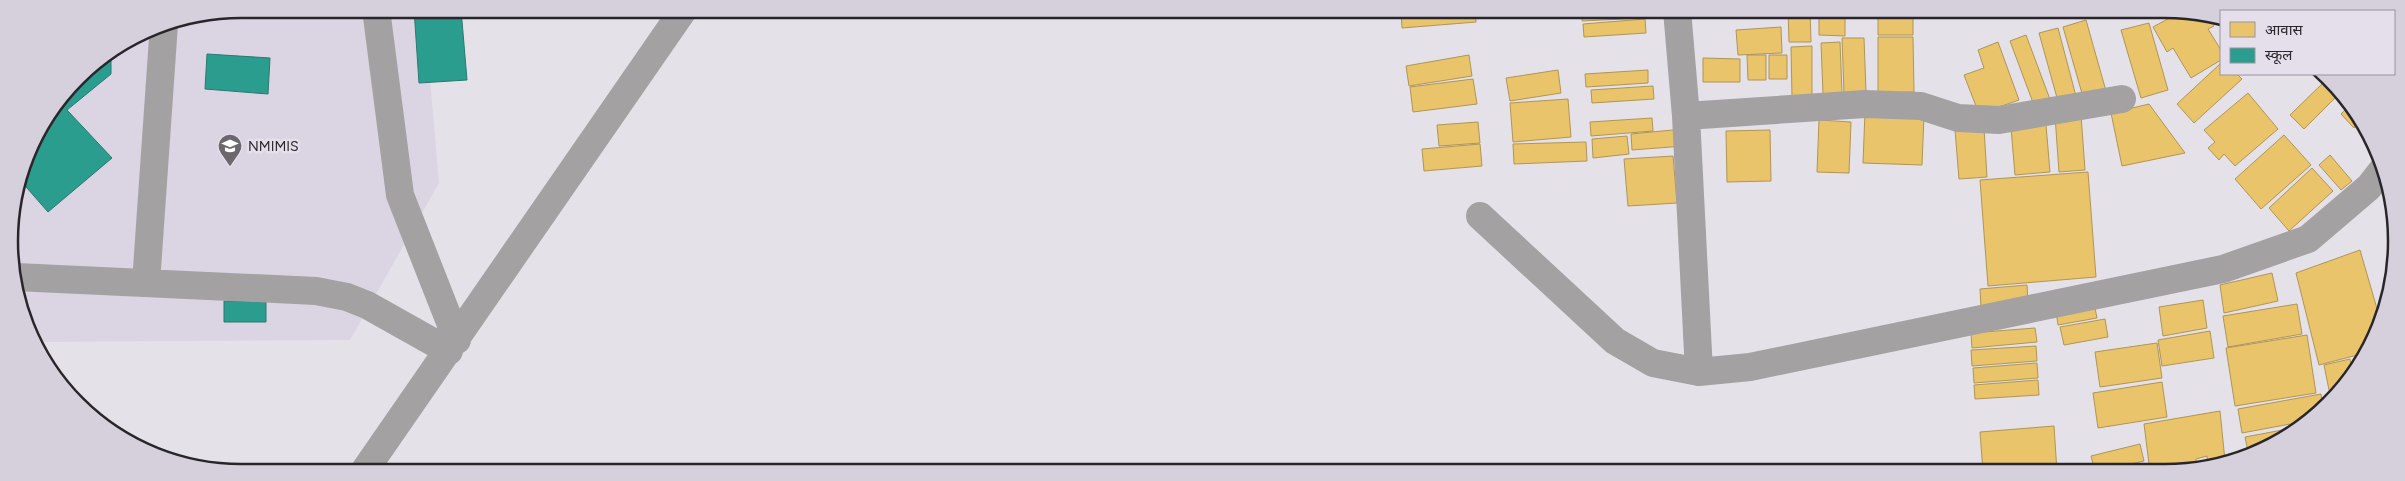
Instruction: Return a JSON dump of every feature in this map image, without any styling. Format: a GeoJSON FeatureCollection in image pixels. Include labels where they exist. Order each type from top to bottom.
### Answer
{"type":"FeatureCollection","features":[{"type":"Feature","properties":{"kind":"street"},"geometry":{"type":"LineString","coordinates":[[377,18],[400,195],[453,346]]}},
{"type":"Feature","properties":{"kind":"street"},"geometry":{"type":"LineString","coordinates":[[369,464],[453,346],[678,18]]}},
{"type":"Feature","properties":{"kind":"street"},"geometry":{"type":"LineString","coordinates":[[1678,18],[1686,116],[1699,372]]}},
{"type":"Feature","properties":{"kind":"street"},"geometry":{"type":"LineString","coordinates":[[146,283],[164,31]]}},
{"type":"Feature","properties":{"kind":"street"},"geometry":{"type":"LineString","coordinates":[[1686,116],[1865,104],[1921,106],[1958,118],[1999,120],[2122,99]]}},
{"type":"Feature","properties":{"kind":"street"},"geometry":{"type":"LineString","coordinates":[[1480,216],[1615,341],[1653,364],[1699,372],[1750,368],[2222,269],[2308,239],[2369,187],[2378,176]]}},
{"type":"Feature","properties":{"kind":"street"},"geometry":{"type":"LineString","coordinates":[[21,277],[316,291],[347,297],[367,305],[453,346]]}},
{"type":"Feature","properties":{"kind":"shaded area","name":"NMIMIS"},"geometry":{"type":"Polygon","coordinates":[[[425,18],[439,183],[350,340],[42,342],[29,312],[19,270],[19,211],[34,155],[47,129],[73,93],[93,73],[117,55],[142,40],[169,29],[211,19],[425,18]]]}},
{"type":"Feature","properties":{"kind":"building: आवास"},"geometry":{"type":"Polygon","coordinates":[[[1401,18],[1476,18],[1476,22],[1402,28],[1401,18]]]}},
{"type":"Feature","properties":{"kind":"building: आवास"},"geometry":{"type":"Polygon","coordinates":[[[1582,18],[1644,18],[1582,21],[1582,18]]]}},
{"type":"Feature","properties":{"kind":"building: आवास"},"geometry":{"type":"Polygon","coordinates":[[[1788,18],[1810,18],[1811,42],[1789,42],[1788,18]]]}},
{"type":"Feature","properties":{"kind":"building: आवास"},"geometry":{"type":"Polygon","coordinates":[[[1819,18],[1845,18],[1845,36],[1819,35],[1819,18]]]}},
{"type":"Feature","properties":{"kind":"building: आवास"},"geometry":{"type":"Polygon","coordinates":[[[1878,18],[1913,18],[1913,35],[1878,35],[1878,18]]]}},
{"type":"Feature","properties":{"kind":"building: आवास"},"geometry":{"type":"Polygon","coordinates":[[[2169,18],[2194,19],[2212,23],[2214,26],[2208,29],[2220,48],[2220,61],[2191,78],[2173,48],[2167,52],[2153,27],[2169,18]]]}},
{"type":"Feature","properties":{"kind":"building: आवास"},"geometry":{"type":"Polygon","coordinates":[[[1645,19],[1646,33],[1584,37],[1583,24],[1645,19]]]}},
{"type":"Feature","properties":{"kind":"building: आवास"},"geometry":{"type":"Polygon","coordinates":[[[2086,20],[2106,91],[2083,97],[2063,27],[2086,20]]]}},
{"type":"Feature","properties":{"kind":"building: आवास"},"geometry":{"type":"Polygon","coordinates":[[[2149,23],[2168,90],[2141,98],[2121,30],[2149,23]]]}},
{"type":"Feature","properties":{"kind":"building: आवास"},"geometry":{"type":"Polygon","coordinates":[[[1781,27],[1782,53],[1738,55],[1736,30],[1781,27]]]}},
{"type":"Feature","properties":{"kind":"building: आवास"},"geometry":{"type":"Polygon","coordinates":[[[2058,28],[2077,100],[2059,105],[2039,33],[2058,28]]]}},
{"type":"Feature","properties":{"kind":"building: आवास"},"geometry":{"type":"Polygon","coordinates":[[[2026,35],[2051,102],[2035,108],[2010,41],[2026,35]]]}},
{"type":"Feature","properties":{"kind":"building: आवास"},"geometry":{"type":"Polygon","coordinates":[[[1878,37],[1913,37],[1914,92],[1878,93],[1878,37]]]}},
{"type":"Feature","properties":{"kind":"building: आवास"},"geometry":{"type":"Polygon","coordinates":[[[1842,38],[1864,38],[1866,92],[1844,93],[1842,38]]]}},
{"type":"Feature","properties":{"kind":"building: आवास"},"geometry":{"type":"Polygon","coordinates":[[[1840,42],[1842,93],[1823,94],[1821,43],[1840,42]]]}},
{"type":"Feature","properties":{"kind":"building: आवास"},"geometry":{"type":"Polygon","coordinates":[[[1998,42],[2019,100],[1979,114],[1964,75],[1984,68],[1978,50],[1998,42]]]}},
{"type":"Feature","properties":{"kind":"building: आवास"},"geometry":{"type":"Polygon","coordinates":[[[1812,46],[1812,98],[1792,98],[1791,47],[1812,46]]]}},
{"type":"Feature","properties":{"kind":"building: आवास"},"geometry":{"type":"Polygon","coordinates":[[[1469,55],[1472,76],[1409,86],[1406,66],[1469,55]]]}},
{"type":"Feature","properties":{"kind":"building: आवास"},"geometry":{"type":"Polygon","coordinates":[[[1747,55],[1766,55],[1766,80],[1748,80],[1747,55]]]}},
{"type":"Feature","properties":{"kind":"building: आवास"},"geometry":{"type":"Polygon","coordinates":[[[1769,55],[1787,55],[1787,79],[1769,79],[1769,55]]]}},
{"type":"Feature","properties":{"kind":"building: आवास"},"geometry":{"type":"Polygon","coordinates":[[[1703,58],[1740,59],[1740,82],[1703,82],[1703,58]]]}},
{"type":"Feature","properties":{"kind":"building: आवास"},"geometry":{"type":"Polygon","coordinates":[[[2220,64],[2220,75],[2238,75],[2242,79],[2194,123],[2177,104],[2220,64]]]}},
{"type":"Feature","properties":{"kind":"building: आवास"},"geometry":{"type":"Polygon","coordinates":[[[1558,70],[1561,93],[1510,101],[1506,78],[1558,70]]]}},
{"type":"Feature","properties":{"kind":"building: आवास"},"geometry":{"type":"Polygon","coordinates":[[[1648,70],[1648,83],[1586,87],[1585,74],[1648,70]]]}},
{"type":"Feature","properties":{"kind":"building: आवास"},"geometry":{"type":"Polygon","coordinates":[[[1473,79],[1477,104],[1413,112],[1410,87],[1473,79]]]}},
{"type":"Feature","properties":{"kind":"building: आवास"},"geometry":{"type":"Polygon","coordinates":[[[2322,83],[2335,98],[2304,129],[2290,115],[2322,83]]]}},
{"type":"Feature","properties":{"kind":"building: आवास"},"geometry":{"type":"Polygon","coordinates":[[[1653,86],[1654,99],[1592,103],[1591,90],[1653,86]]]}},
{"type":"Feature","properties":{"kind":"building: आवास"},"geometry":{"type":"Polygon","coordinates":[[[2248,93],[2278,129],[2235,166],[2224,154],[2219,160],[2208,148],[2215,142],[2204,130],[2248,93]]]}},
{"type":"Feature","properties":{"kind":"building: आवास"},"geometry":{"type":"Polygon","coordinates":[[[1568,99],[1571,137],[1513,142],[1510,103],[1568,99]]]}},
{"type":"Feature","properties":{"kind":"building: आवास"},"geometry":{"type":"Polygon","coordinates":[[[2149,104],[2185,153],[2122,166],[2111,113],[2149,104]]]}},
{"type":"Feature","properties":{"kind":"building: आवास"},"geometry":{"type":"Polygon","coordinates":[[[2345,110],[2356,126],[2354,128],[2341,114],[2345,110]]]}},
{"type":"Feature","properties":{"kind":"building: आवास"},"geometry":{"type":"Polygon","coordinates":[[[1865,112],[1924,115],[1922,165],[1863,163],[1865,112]]]}},
{"type":"Feature","properties":{"kind":"building: आवास"},"geometry":{"type":"Polygon","coordinates":[[[2081,115],[2085,170],[2059,172],[2055,116],[2081,115]]]}},
{"type":"Feature","properties":{"kind":"building: आवास"},"geometry":{"type":"Polygon","coordinates":[[[1652,118],[1653,131],[1591,136],[1590,122],[1652,118]]]}},
{"type":"Feature","properties":{"kind":"building: आवास"},"geometry":{"type":"Polygon","coordinates":[[[1819,120],[1851,122],[1849,173],[1817,172],[1819,120]]]}},
{"type":"Feature","properties":{"kind":"building: आवास"},"geometry":{"type":"Polygon","coordinates":[[[1478,122],[1480,143],[1439,146],[1437,125],[1478,122]]]}},
{"type":"Feature","properties":{"kind":"building: आवास"},"geometry":{"type":"Polygon","coordinates":[[[2046,125],[2050,172],[2015,175],[2011,128],[2046,125]]]}},
{"type":"Feature","properties":{"kind":"building: आवास"},"geometry":{"type":"Polygon","coordinates":[[[1984,128],[1987,177],[1959,179],[1955,130],[1984,128]]]}},
{"type":"Feature","properties":{"kind":"building: आवास"},"geometry":{"type":"Polygon","coordinates":[[[1683,129],[1684,146],[1632,150],[1631,134],[1683,129]]]}},
{"type":"Feature","properties":{"kind":"building: आवास"},"geometry":{"type":"Polygon","coordinates":[[[1770,130],[1771,181],[1727,182],[1726,131],[1770,130]]]}},
{"type":"Feature","properties":{"kind":"building: आवास"},"geometry":{"type":"Polygon","coordinates":[[[2284,135],[2311,165],[2261,209],[2235,179],[2284,135]]]}},
{"type":"Feature","properties":{"kind":"building: आवास"},"geometry":{"type":"Polygon","coordinates":[[[1627,136],[1629,154],[1593,158],[1592,139],[1627,136]]]}},
{"type":"Feature","properties":{"kind":"building: आवास"},"geometry":{"type":"Polygon","coordinates":[[[1586,142],[1587,161],[1514,164],[1513,144],[1586,142]]]}},
{"type":"Feature","properties":{"kind":"building: आवास"},"geometry":{"type":"Polygon","coordinates":[[[1480,144],[1482,166],[1424,171],[1422,149],[1480,144]]]}},
{"type":"Feature","properties":{"kind":"building: आवास"},"geometry":{"type":"Polygon","coordinates":[[[2330,155],[2352,181],[2341,190],[2319,165],[2330,155]]]}},
{"type":"Feature","properties":{"kind":"building: आवास"},"geometry":{"type":"Polygon","coordinates":[[[1673,156],[1677,203],[1628,206],[1624,159],[1673,156]]]}},
{"type":"Feature","properties":{"kind":"building: आवास"},"geometry":{"type":"Polygon","coordinates":[[[2312,168],[2333,191],[2289,231],[2269,208],[2312,168]]]}},
{"type":"Feature","properties":{"kind":"building: आवास"},"geometry":{"type":"Polygon","coordinates":[[[2088,172],[2096,277],[1988,286],[1980,180],[2088,172]]]}},
{"type":"Feature","properties":{"kind":"building: आवास"},"geometry":{"type":"Polygon","coordinates":[[[2360,250],[2377,309],[2371,326],[2356,355],[2319,365],[2296,273],[2360,250]]]}},
{"type":"Feature","properties":{"kind":"building: आवास"},"geometry":{"type":"Polygon","coordinates":[[[2272,273],[2278,301],[2224,313],[2220,285],[2272,273]]]}},
{"type":"Feature","properties":{"kind":"building: आवास"},"geometry":{"type":"Polygon","coordinates":[[[2027,285],[2028,304],[1981,308],[1980,289],[2027,285]]]}},
{"type":"Feature","properties":{"kind":"building: आवास"},"geometry":{"type":"Polygon","coordinates":[[[2093,298],[2097,318],[2058,325],[2055,305],[2093,298]]]}},
{"type":"Feature","properties":{"kind":"building: आवास"},"geometry":{"type":"Polygon","coordinates":[[[2203,300],[2207,328],[2163,336],[2159,307],[2203,300]]]}},
{"type":"Feature","properties":{"kind":"building: आवास"},"geometry":{"type":"Polygon","coordinates":[[[2297,304],[2302,334],[2228,347],[2223,316],[2297,304]]]}},
{"type":"Feature","properties":{"kind":"building: आवास"},"geometry":{"type":"Polygon","coordinates":[[[2105,319],[2108,337],[2064,345],[2060,327],[2105,319]]]}},
{"type":"Feature","properties":{"kind":"building: आवास"},"geometry":{"type":"Polygon","coordinates":[[[2035,328],[2037,342],[1972,348],[1971,333],[2035,328]]]}},
{"type":"Feature","properties":{"kind":"building: आवास"},"geometry":{"type":"Polygon","coordinates":[[[2210,331],[2214,358],[2162,366],[2158,340],[2210,331]]]}},
{"type":"Feature","properties":{"kind":"building: आवास"},"geometry":{"type":"Polygon","coordinates":[[[2307,335],[2316,393],[2235,406],[2226,348],[2307,335]]]}},
{"type":"Feature","properties":{"kind":"building: आवास"},"geometry":{"type":"Polygon","coordinates":[[[2157,343],[2162,378],[2100,387],[2095,352],[2157,343]]]}},
{"type":"Feature","properties":{"kind":"building: आवास"},"geometry":{"type":"Polygon","coordinates":[[[2036,346],[2037,361],[1972,366],[1971,350],[2036,346]]]}},
{"type":"Feature","properties":{"kind":"building: आवास"},"geometry":{"type":"Polygon","coordinates":[[[2350,359],[2351,363],[2329,391],[2324,365],[2350,359]]]}},
{"type":"Feature","properties":{"kind":"building: आवास"},"geometry":{"type":"Polygon","coordinates":[[[2037,363],[2038,378],[1974,383],[1973,368],[2037,363]]]}},
{"type":"Feature","properties":{"kind":"building: आवास"},"geometry":{"type":"Polygon","coordinates":[[[2038,380],[2039,395],[1975,399],[1974,385],[2038,380]]]}},
{"type":"Feature","properties":{"kind":"building: आवास"},"geometry":{"type":"Polygon","coordinates":[[[2162,382],[2167,417],[2098,428],[2093,393],[2162,382]]]}},
{"type":"Feature","properties":{"kind":"building: आवास"},"geometry":{"type":"Polygon","coordinates":[[[2321,394],[2322,398],[2312,408],[2291,424],[2242,433],[2238,409],[2321,394]]]}},
{"type":"Feature","properties":{"kind":"building: आवास"},"geometry":{"type":"Polygon","coordinates":[[[2220,411],[2224,455],[2207,459],[2207,456],[2196,459],[2194,462],[2149,464],[2144,424],[2220,411]]]}},
{"type":"Feature","properties":{"kind":"building: आवास"},"geometry":{"type":"Polygon","coordinates":[[[2054,426],[2056,464],[1982,464],[1980,432],[2054,426]]]}},
{"type":"Feature","properties":{"kind":"building: आवास"},"geometry":{"type":"Polygon","coordinates":[[[2282,430],[2247,448],[2245,437],[2282,430]]]}},
{"type":"Feature","properties":{"kind":"building: आवास"},"geometry":{"type":"Polygon","coordinates":[[[2140,444],[2144,461],[2131,464],[2093,464],[2091,456],[2140,444]]]}},
{"type":"Feature","properties":{"kind":"building: स्कूल"},"geometry":{"type":"Polygon","coordinates":[[[415,18],[462,18],[467,80],[419,83],[415,18]]]}},
{"type":"Feature","properties":{"kind":"building: स्कूल"},"geometry":{"type":"Polygon","coordinates":[[[207,54],[270,58],[268,94],[205,89],[207,54]]]}},
{"type":"Feature","properties":{"kind":"building: स्कूल"},"geometry":{"type":"Polygon","coordinates":[[[111,60],[111,74],[67,110],[112,158],[48,212],[25,185],[34,155],[47,129],[73,93],[93,73],[111,60]]]}},
{"type":"Feature","properties":{"kind":"building: स्कूल"},"geometry":{"type":"Polygon","coordinates":[[[224,301],[266,302],[266,322],[224,322],[224,301]]]}},
{"type":"Feature","properties":{"kind":"place","name":"NMIMIS"},"geometry":{"type":"Point","coordinates":[230,167]}}]}
